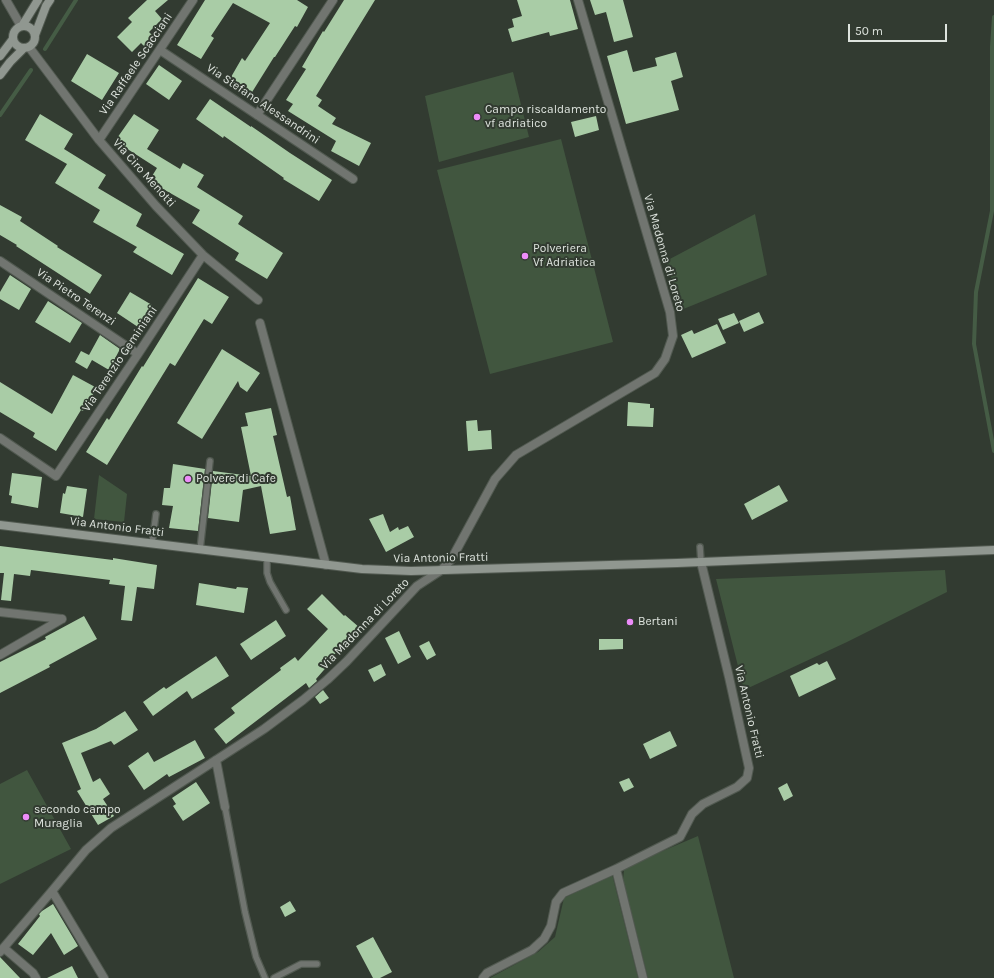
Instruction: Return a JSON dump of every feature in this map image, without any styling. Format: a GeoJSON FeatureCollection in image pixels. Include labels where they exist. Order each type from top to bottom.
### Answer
{"type":"FeatureCollection","features":[{"type":"Feature","properties":{"kind":"street"},"geometry":{"type":"LineString","coordinates":[[6,0],[21,26]]}},
{"type":"Feature","properties":{"kind":"street"},"geometry":{"type":"LineString","coordinates":[[0,56],[12,39],[13,33],[21,26],[38,0]]}},
{"type":"Feature","properties":{"kind":"street"},"geometry":{"type":"LineString","coordinates":[[0,75],[10,62],[26,47],[32,44],[46,6],[50,0]]}},
{"type":"Feature","properties":{"kind":"street","name":"Via Raffaele Scacciani"},"geometry":{"type":"LineString","coordinates":[[99,140],[193,0]]}},
{"type":"Feature","properties":{"kind":"street"},"geometry":{"type":"LineString","coordinates":[[258,115],[333,0]]}},
{"type":"Feature","properties":{"kind":"street","name":"Via Madonna di Loreto"},"geometry":{"type":"LineString","coordinates":[[2,950],[86,850],[111,828],[264,729],[327,680],[418,586],[440,571],[451,560],[495,479],[516,455],[655,373],[665,359],[673,336],[670,312],[578,0]]}},
{"type":"Feature","properties":{"kind":"street"},"geometry":{"type":"LineString","coordinates":[[21,26],[30,28],[35,35]]}},
{"type":"Feature","properties":{"kind":"street"},"geometry":{"type":"LineString","coordinates":[[12,39],[16,45],[26,47]]}},
{"type":"Feature","properties":{"kind":"street","name":"Via Ciro Menotti"},"geometry":{"type":"LineString","coordinates":[[26,47],[99,140],[156,206],[203,255],[258,300]]}},
{"type":"Feature","properties":{"kind":"street","name":"Via Stefano Alessandrini"},"geometry":{"type":"LineString","coordinates":[[160,50],[353,179]]}},
{"type":"Feature","properties":{"kind":"street","name":"Via Terenzio Geminiani"},"geometry":{"type":"LineString","coordinates":[[0,438],[56,476],[203,255]]}},
{"type":"Feature","properties":{"kind":"street","name":"Via Pietro Terenzi"},"geometry":{"type":"LineString","coordinates":[[1,265],[138,354]]}},
{"type":"Feature","properties":{"kind":"street"},"geometry":{"type":"LineString","coordinates":[[260,323],[326,565]]}},
{"type":"Feature","properties":{"kind":"street","name":"Via Antonio Fratti"},"geometry":{"type":"LineString","coordinates":[[0,525],[326,565],[411,571],[701,562],[994,550]]}},
{"type":"Feature","properties":{"kind":"street","name":"Via Antonio Fratti"},"geometry":{"type":"LineString","coordinates":[[483,978],[487,973],[532,950],[544,939],[551,926],[556,902],[563,893],[680,838],[692,814],[703,804],[737,787],[747,778],[749,768],[701,562]]}},
{"type":"Feature","properties":{"kind":"street"},"geometry":{"type":"LineString","coordinates":[[0,612],[62,619],[0,654]]}},
{"type":"Feature","properties":{"kind":"street"},"geometry":{"type":"LineString","coordinates":[[216,760],[226,807]]}},
{"type":"Feature","properties":{"kind":"street"},"geometry":{"type":"LineString","coordinates":[[616,869],[643,978]]}},
{"type":"Feature","properties":{"kind":"street"},"geometry":{"type":"LineString","coordinates":[[52,891],[104,978]]}},
{"type":"Feature","properties":{"kind":"street"},"geometry":{"type":"LineString","coordinates":[[2,950],[33,973],[36,978]]}},
{"type":"Feature","properties":{"kind":"lane"},"geometry":{"type":"LineString","coordinates":[[200,550],[210,461]]}},
{"type":"Feature","properties":{"kind":"lane"},"geometry":{"type":"LineString","coordinates":[[152,544],[156,514]]}},
{"type":"Feature","properties":{"kind":"lane"},"geometry":{"type":"LineString","coordinates":[[700,547],[701,562]]}},
{"type":"Feature","properties":{"kind":"lane"},"geometry":{"type":"LineString","coordinates":[[267,558],[267,573],[270,582],[286,610]]}},
{"type":"Feature","properties":{"kind":"lane"},"geometry":{"type":"LineString","coordinates":[[226,807],[245,912],[256,957],[265,978]]}},
{"type":"Feature","properties":{"kind":"lane"},"geometry":{"type":"LineString","coordinates":[[274,978],[301,964],[316,964]]}},
{"type":"Feature","properties":{"kind":"green space","name":"Campo riscaldamento vf adriatico"},"geometry":{"type":"Polygon","coordinates":[[[513,72],[529,137],[439,162],[425,96],[513,72]]]}},
{"type":"Feature","properties":{"kind":"green space","name":"Polveriera Vf Adriatica"},"geometry":{"type":"Polygon","coordinates":[[[561,139],[613,342],[490,374],[437,170],[561,139]]]}},
{"type":"Feature","properties":{"kind":"green space"},"geometry":{"type":"Polygon","coordinates":[[[755,214],[767,275],[681,310],[666,261],[755,214]]]}},
{"type":"Feature","properties":{"kind":"green space"},"geometry":{"type":"Polygon","coordinates":[[[99,475],[127,494],[124,522],[94,519],[99,475]]]}},
{"type":"Feature","properties":{"kind":"green space"},"geometry":{"type":"Polygon","coordinates":[[[945,570],[947,592],[847,642],[744,690],[716,579],[945,570]]]}},
{"type":"Feature","properties":{"kind":"green space","name":"secondo campo Muraglia"},"geometry":{"type":"Polygon","coordinates":[[[27,770],[71,849],[0,884],[0,784],[27,770]]]}},
{"type":"Feature","properties":{"kind":"green space"},"geometry":{"type":"Polygon","coordinates":[[[698,836],[734,978],[648,978],[623,880],[624,870],[632,864],[698,836]]]}},
{"type":"Feature","properties":{"kind":"green space"},"geometry":{"type":"Polygon","coordinates":[[[612,874],[638,978],[490,978],[538,952],[555,937],[564,898],[612,874]]]}},
{"type":"Feature","properties":{"kind":"building"},"geometry":{"type":"Polygon","coordinates":[[[147,0],[168,0],[155,11],[162,19],[149,32],[156,39],[146,48],[141,43],[132,52],[117,37],[132,22],[128,18],[147,0]]]}},
{"type":"Feature","properties":{"kind":"building"},"geometry":{"type":"Polygon","coordinates":[[[205,0],[297,0],[308,7],[297,27],[295,26],[249,97],[227,84],[242,58],[245,61],[270,23],[233,3],[211,36],[214,38],[201,59],[177,45],[205,0]]]}},
{"type":"Feature","properties":{"kind":"building"},"geometry":{"type":"Polygon","coordinates":[[[344,0],[375,0],[316,96],[322,100],[318,106],[336,118],[332,124],[371,143],[359,166],[331,151],[336,141],[288,111],[293,104],[286,100],[306,69],[302,67],[323,31],[324,32],[344,0]]]}},
{"type":"Feature","properties":{"kind":"building"},"geometry":{"type":"Polygon","coordinates":[[[517,0],[570,0],[578,29],[550,36],[549,32],[512,42],[508,29],[514,27],[512,19],[522,16],[517,0]]]}},
{"type":"Feature","properties":{"kind":"building"},"geometry":{"type":"Polygon","coordinates":[[[590,0],[623,0],[633,37],[614,42],[606,12],[595,15],[590,0]]]}},
{"type":"Feature","properties":{"kind":"building"},"geometry":{"type":"Polygon","coordinates":[[[627,50],[633,72],[657,66],[655,58],[676,52],[683,77],[671,81],[679,110],[626,124],[607,56],[627,50]]]}},
{"type":"Feature","properties":{"kind":"building"},"geometry":{"type":"Polygon","coordinates":[[[87,54],[119,73],[102,100],[71,81],[87,54]]]}},
{"type":"Feature","properties":{"kind":"building"},"geometry":{"type":"Polygon","coordinates":[[[159,65],[182,81],[169,100],[146,84],[159,65]]]}},
{"type":"Feature","properties":{"kind":"building"},"geometry":{"type":"Polygon","coordinates":[[[210,99],[332,180],[319,201],[283,179],[284,178],[224,136],[223,138],[196,119],[210,99]]]}},
{"type":"Feature","properties":{"kind":"building"},"geometry":{"type":"Polygon","coordinates":[[[40,114],[73,134],[64,149],[106,175],[98,188],[142,214],[136,226],[184,254],[172,275],[133,252],[137,247],[93,222],[100,210],[55,183],[67,164],[25,140],[40,114]]]}},
{"type":"Feature","properties":{"kind":"building"},"geometry":{"type":"Polygon","coordinates":[[[134,114],[159,130],[147,149],[180,169],[183,163],[204,175],[197,187],[243,216],[238,224],[283,253],[267,279],[235,260],[239,253],[192,223],[200,210],[149,181],[157,168],[115,141],[134,114]]]}},
{"type":"Feature","properties":{"kind":"building"},"geometry":{"type":"Polygon","coordinates":[[[596,116],[599,130],[575,137],[571,122],[596,116]]]}},
{"type":"Feature","properties":{"kind":"building"},"geometry":{"type":"Polygon","coordinates":[[[0,205],[22,217],[20,221],[58,246],[57,247],[102,275],[90,294],[0,235],[0,205]]]}},
{"type":"Feature","properties":{"kind":"building"},"geometry":{"type":"Polygon","coordinates":[[[10,275],[31,289],[19,310],[0,299],[0,292],[10,275]]]}},
{"type":"Feature","properties":{"kind":"building"},"geometry":{"type":"Polygon","coordinates":[[[198,278],[229,297],[212,324],[204,319],[175,366],[170,363],[107,465],[86,452],[107,418],[109,420],[198,278]]]}},
{"type":"Feature","properties":{"kind":"building"},"geometry":{"type":"Polygon","coordinates":[[[130,292],[152,305],[138,327],[117,313],[130,292]]]}},
{"type":"Feature","properties":{"kind":"building"},"geometry":{"type":"Polygon","coordinates":[[[48,301],[82,323],[70,343],[35,322],[48,301]]]}},
{"type":"Feature","properties":{"kind":"building"},"geometry":{"type":"Polygon","coordinates":[[[759,312],[764,323],[744,332],[739,321],[759,312]]]}},
{"type":"Feature","properties":{"kind":"building"},"geometry":{"type":"Polygon","coordinates":[[[734,313],[739,323],[723,330],[718,319],[734,313]]]}},
{"type":"Feature","properties":{"kind":"building"},"geometry":{"type":"Polygon","coordinates":[[[717,324],[726,343],[692,358],[681,335],[692,330],[694,334],[717,324]]]}},
{"type":"Feature","properties":{"kind":"building"},"geometry":{"type":"Polygon","coordinates":[[[100,335],[120,349],[109,370],[92,360],[87,369],[75,362],[81,351],[89,355],[100,335]]]}},
{"type":"Feature","properties":{"kind":"building"},"geometry":{"type":"Polygon","coordinates":[[[222,349],[260,373],[247,392],[240,387],[238,381],[202,439],[177,423],[222,349]]]}},
{"type":"Feature","properties":{"kind":"building"},"geometry":{"type":"Polygon","coordinates":[[[73,375],[97,388],[83,411],[81,410],[56,451],[33,437],[35,433],[0,412],[0,382],[52,414],[73,375]]]}},
{"type":"Feature","properties":{"kind":"building"},"geometry":{"type":"Polygon","coordinates":[[[628,402],[650,404],[650,408],[654,408],[653,427],[627,426],[628,402]]]}},
{"type":"Feature","properties":{"kind":"building"},"geometry":{"type":"Polygon","coordinates":[[[271,408],[277,435],[273,436],[287,497],[290,496],[296,530],[270,534],[261,486],[243,490],[239,522],[208,518],[213,471],[251,476],[241,427],[248,426],[245,413],[271,408]]]}},
{"type":"Feature","properties":{"kind":"building"},"geometry":{"type":"Polygon","coordinates":[[[477,420],[478,431],[491,430],[492,449],[468,451],[466,421],[477,420]]]}},
{"type":"Feature","properties":{"kind":"building","name":"Polvere di Cafe"},"geometry":{"type":"Polygon","coordinates":[[[173,464],[205,469],[198,531],[169,528],[173,506],[162,505],[164,488],[170,488],[173,464]]]}},
{"type":"Feature","properties":{"kind":"building"},"geometry":{"type":"Polygon","coordinates":[[[12,473],[42,477],[38,508],[11,503],[12,496],[9,495],[12,473]]]}},
{"type":"Feature","properties":{"kind":"building"},"geometry":{"type":"Polygon","coordinates":[[[779,485],[788,501],[752,520],[744,504],[779,485]]]}},
{"type":"Feature","properties":{"kind":"building"},"geometry":{"type":"Polygon","coordinates":[[[67,486],[87,489],[83,517],[60,513],[63,493],[65,494],[67,486]]]}},
{"type":"Feature","properties":{"kind":"building"},"geometry":{"type":"Polygon","coordinates":[[[383,514],[390,532],[398,527],[399,530],[408,526],[414,537],[386,552],[369,519],[383,514]]]}},
{"type":"Feature","properties":{"kind":"building"},"geometry":{"type":"Polygon","coordinates":[[[0,546],[113,560],[113,558],[157,565],[154,589],[137,587],[132,621],[121,620],[125,586],[109,584],[110,580],[31,570],[30,576],[14,574],[11,601],[1,600],[4,573],[0,573],[0,546]]]}},
{"type":"Feature","properties":{"kind":"building"},"geometry":{"type":"Polygon","coordinates":[[[199,583],[236,589],[237,587],[248,588],[244,613],[196,605],[199,583]]]}},
{"type":"Feature","properties":{"kind":"building"},"geometry":{"type":"Polygon","coordinates":[[[322,594],[344,616],[345,615],[360,628],[328,661],[330,663],[316,679],[317,681],[309,688],[306,683],[226,744],[214,729],[235,713],[231,708],[281,670],[280,668],[295,657],[298,661],[328,629],[307,609],[322,594]]]}},
{"type":"Feature","properties":{"kind":"building"},"geometry":{"type":"Polygon","coordinates":[[[84,616],[97,639],[49,665],[50,667],[0,693],[0,662],[46,639],[45,637],[84,616]]]}},
{"type":"Feature","properties":{"kind":"building"},"geometry":{"type":"Polygon","coordinates":[[[276,620],[286,636],[251,660],[240,644],[276,620]]]}},
{"type":"Feature","properties":{"kind":"building"},"geometry":{"type":"Polygon","coordinates":[[[399,631],[411,657],[398,664],[385,638],[399,631]]]}},
{"type":"Feature","properties":{"kind":"building"},"geometry":{"type":"Polygon","coordinates":[[[599,639],[623,639],[623,649],[599,650],[599,639]]]}},
{"type":"Feature","properties":{"kind":"building"},"geometry":{"type":"Polygon","coordinates":[[[429,641],[436,655],[427,660],[419,646],[429,641]]]}},
{"type":"Feature","properties":{"kind":"building"},"geometry":{"type":"Polygon","coordinates":[[[216,656],[229,676],[192,699],[187,691],[153,716],[143,702],[164,687],[166,689],[216,656]]]}},
{"type":"Feature","properties":{"kind":"building"},"geometry":{"type":"Polygon","coordinates":[[[827,661],[836,679],[799,697],[790,676],[817,663],[819,665],[827,661]]]}},
{"type":"Feature","properties":{"kind":"building"},"geometry":{"type":"Polygon","coordinates":[[[381,664],[386,675],[374,682],[368,670],[381,664]]]}},
{"type":"Feature","properties":{"kind":"building"},"geometry":{"type":"Polygon","coordinates":[[[323,690],[329,698],[320,704],[315,697],[323,690]]]}},
{"type":"Feature","properties":{"kind":"building"},"geometry":{"type":"Polygon","coordinates":[[[125,711],[138,730],[114,745],[111,741],[81,753],[93,782],[100,778],[110,794],[103,799],[114,816],[98,825],[77,791],[81,789],[62,743],[96,729],[125,711]]]}},
{"type":"Feature","properties":{"kind":"building"},"geometry":{"type":"Polygon","coordinates":[[[670,731],[677,746],[650,759],[643,744],[670,731]]]}},
{"type":"Feature","properties":{"kind":"building"},"geometry":{"type":"Polygon","coordinates":[[[195,740],[205,758],[169,777],[167,774],[144,790],[128,766],[148,752],[154,762],[195,740]]]}},
{"type":"Feature","properties":{"kind":"building"},"geometry":{"type":"Polygon","coordinates":[[[629,778],[634,787],[624,792],[619,782],[629,778]]]}},
{"type":"Feature","properties":{"kind":"building"},"geometry":{"type":"Polygon","coordinates":[[[196,782],[210,803],[183,821],[173,806],[176,804],[172,798],[196,782]]]}},
{"type":"Feature","properties":{"kind":"building"},"geometry":{"type":"Polygon","coordinates":[[[787,783],[793,796],[784,801],[778,788],[787,783]]]}},
{"type":"Feature","properties":{"kind":"building"},"geometry":{"type":"Polygon","coordinates":[[[290,901],[296,911],[285,917],[280,907],[290,901]]]}},
{"type":"Feature","properties":{"kind":"building"},"geometry":{"type":"Polygon","coordinates":[[[53,904],[78,946],[64,955],[51,933],[33,955],[18,944],[40,916],[39,914],[53,904]]]}},
{"type":"Feature","properties":{"kind":"building"},"geometry":{"type":"Polygon","coordinates":[[[373,937],[392,972],[380,978],[373,978],[356,946],[373,937]]]}},
{"type":"Feature","properties":{"kind":"building"},"geometry":{"type":"Polygon","coordinates":[[[0,957],[20,978],[0,978],[0,957]]]}},
{"type":"Feature","properties":{"kind":"building"},"geometry":{"type":"Polygon","coordinates":[[[72,966],[78,978],[47,978],[72,966]]]}},
{"type":"Feature","properties":{"kind":"waterway"},"geometry":{"type":"LineString","coordinates":[[45,49],[76,0]]}},
{"type":"Feature","properties":{"kind":"waterway"},"geometry":{"type":"LineString","coordinates":[[994,17],[992,47],[992,211],[976,292],[974,344],[994,451]]}},
{"type":"Feature","properties":{"kind":"waterway"},"geometry":{"type":"LineString","coordinates":[[0,115],[31,70]]}},
{"type":"Feature","properties":{"kind":"place","name":"Campo riscaldamento vf adriatico"},"geometry":{"type":"Point","coordinates":[477,117]}},
{"type":"Feature","properties":{"kind":"place","name":"Polveriera Vf Adriatica"},"geometry":{"type":"Point","coordinates":[525,256]}},
{"type":"Feature","properties":{"kind":"place","name":"Polvere di Cafe"},"geometry":{"type":"Point","coordinates":[188,479]}},
{"type":"Feature","properties":{"kind":"place","name":"Bertani"},"geometry":{"type":"Point","coordinates":[630,622]}},
{"type":"Feature","properties":{"kind":"place","name":"secondo campo Muraglia"},"geometry":{"type":"Point","coordinates":[26,817]}}]}
